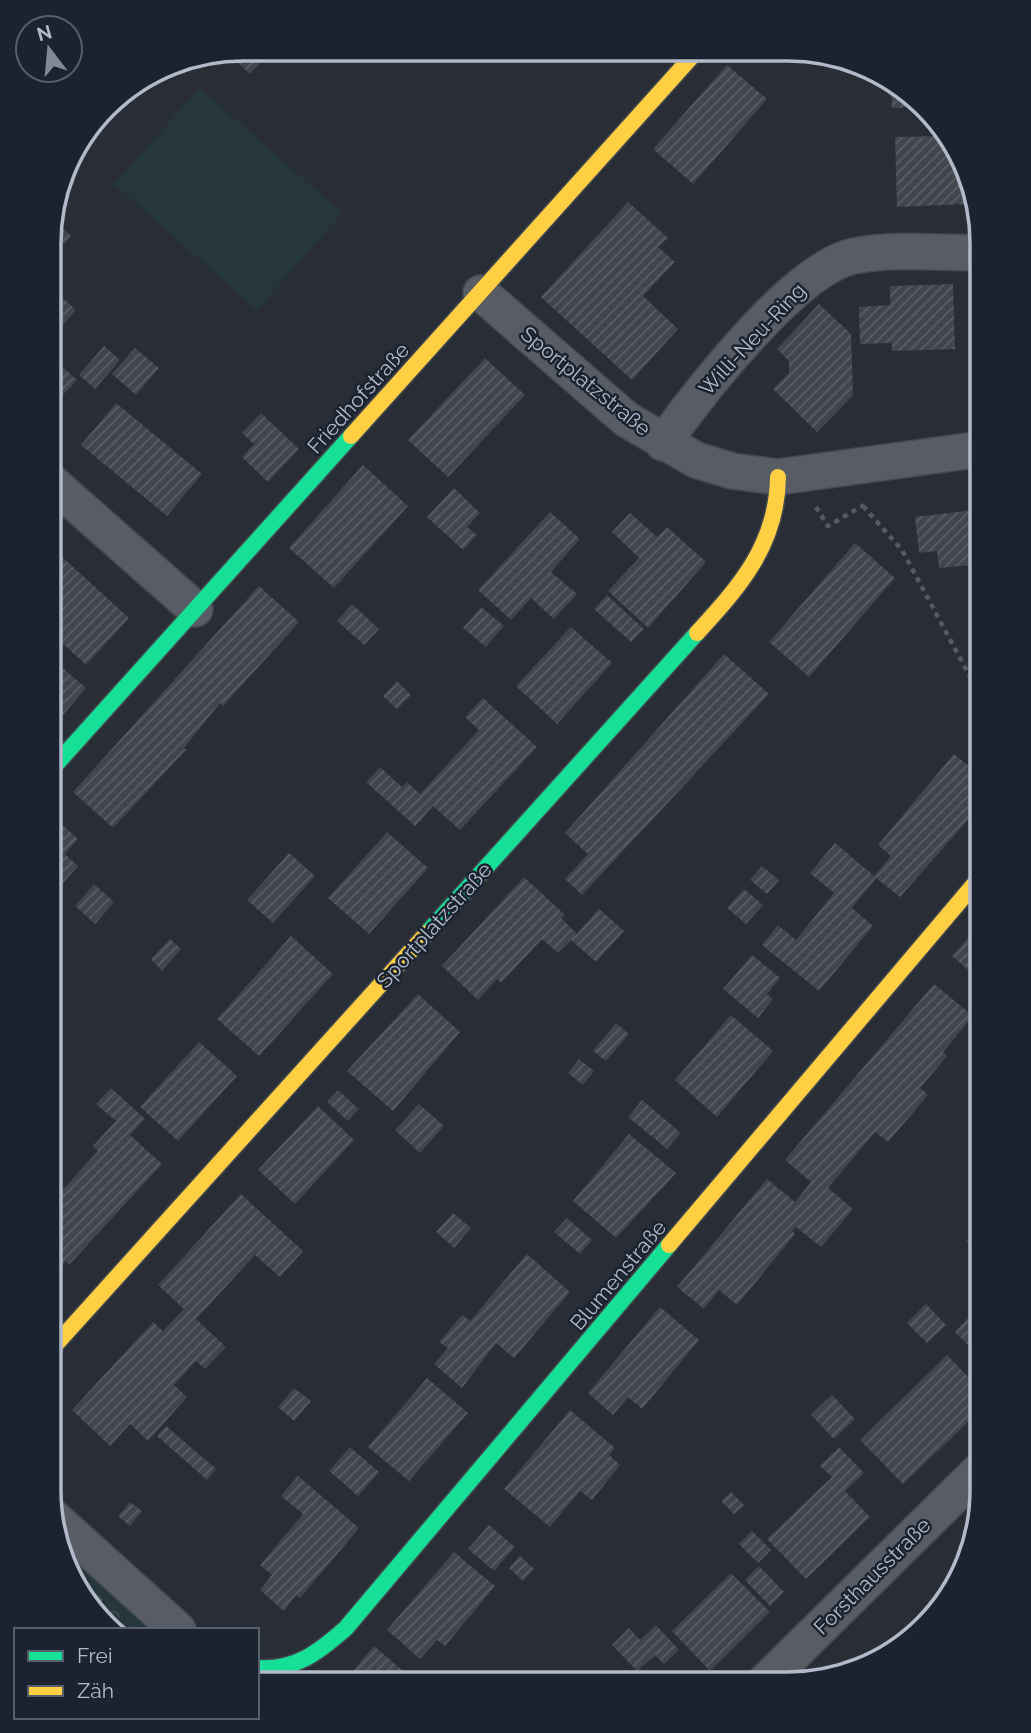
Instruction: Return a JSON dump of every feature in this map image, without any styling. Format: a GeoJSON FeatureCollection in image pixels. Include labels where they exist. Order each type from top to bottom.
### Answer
{"type":"FeatureCollection","features":[{"type":"Feature","properties":{"kind":"street","name":"Friedhofstraße"},"geometry":{"type":"LineString","coordinates":[[61,759],[688,61]]}},
{"type":"Feature","properties":{"kind":"street","name":"Willi-Neu-Ring"},"geometry":{"type":"LineString","coordinates":[[663,443],[693,402],[785,299],[832,263],[854,256],[887,253],[970,253]]}},
{"type":"Feature","properties":{"kind":"street","name":"Sportplatzstraße"},"geometry":{"type":"LineString","coordinates":[[481,293],[615,410],[663,443],[696,460],[732,471],[778,477],[970,451]]}},
{"type":"Feature","properties":{"kind":"street","name":"Sportplatzstraße"},"geometry":{"type":"LineString","coordinates":[[61,1339],[743,582],[765,551],[773,529],[779,505],[778,477]]}},
{"type":"Feature","properties":{"kind":"street"},"geometry":{"type":"LineString","coordinates":[[61,491],[195,609]]}},
{"type":"Feature","properties":{"kind":"street","name":"Blumenstraße"},"geometry":{"type":"LineString","coordinates":[[261,1669],[290,1667],[317,1655],[346,1628],[969,889]]}},
{"type":"Feature","properties":{"kind":"street","name":"Forsthausstraße"},"geometry":{"type":"LineString","coordinates":[[775,1672],[969,1481]]}},
{"type":"Feature","properties":{"kind":"street"},"geometry":{"type":"LineString","coordinates":[[66,1529],[176,1628]]}},
{"type":"Feature","properties":{"kind":"path"},"geometry":{"type":"LineString","coordinates":[[863,506],[902,550],[970,676]]}},
{"type":"Feature","properties":{"kind":"green space"},"geometry":{"type":"Polygon","coordinates":[[[200,88],[342,213],[257,310],[114,184],[200,88]]]}},
{"type":"Feature","properties":{"kind":"green space"},"geometry":{"type":"Polygon","coordinates":[[[68,1541],[166,1628],[125,1628],[114,1619],[86,1581],[68,1541]]]}},
{"type":"Feature","properties":{"kind":"building"},"geometry":{"type":"Polygon","coordinates":[[[262,61],[250,74],[236,62],[262,61]]]}},
{"type":"Feature","properties":{"kind":"building"},"geometry":{"type":"Polygon","coordinates":[[[727,65],[767,99],[693,184],[653,149],[727,65]]]}},
{"type":"Feature","properties":{"kind":"building"},"geometry":{"type":"Polygon","coordinates":[[[891,94],[909,107],[892,108],[891,94]]]}},
{"type":"Feature","properties":{"kind":"building"},"geometry":{"type":"Polygon","coordinates":[[[935,136],[956,173],[965,204],[897,207],[895,137],[935,136]]]}},
{"type":"Feature","properties":{"kind":"building"},"geometry":{"type":"Polygon","coordinates":[[[628,202],[668,238],[658,247],[675,262],[643,296],[678,329],[632,380],[541,297],[628,202]]]}},
{"type":"Feature","properties":{"kind":"building"},"geometry":{"type":"Polygon","coordinates":[[[62,228],[71,236],[64,244],[61,241],[62,228]]]}},
{"type":"Feature","properties":{"kind":"building"},"geometry":{"type":"Polygon","coordinates":[[[953,284],[955,349],[892,351],[892,343],[860,344],[859,307],[890,305],[890,286],[953,284]]]}},
{"type":"Feature","properties":{"kind":"building"},"geometry":{"type":"Polygon","coordinates":[[[61,296],[76,310],[61,327],[61,296]]]}},
{"type":"Feature","properties":{"kind":"building"},"geometry":{"type":"Polygon","coordinates":[[[819,304],[851,334],[853,395],[817,432],[773,389],[789,373],[789,361],[777,349],[819,304]]]}},
{"type":"Feature","properties":{"kind":"building"},"geometry":{"type":"Polygon","coordinates":[[[104,346],[120,360],[95,389],[79,375],[104,346]]]}},
{"type":"Feature","properties":{"kind":"building"},"geometry":{"type":"Polygon","coordinates":[[[135,348],[159,368],[136,395],[112,374],[135,348]]]}},
{"type":"Feature","properties":{"kind":"building"},"geometry":{"type":"Polygon","coordinates":[[[485,358],[525,395],[448,477],[408,440],[485,358]]]}},
{"type":"Feature","properties":{"kind":"building"},"geometry":{"type":"Polygon","coordinates":[[[61,365],[77,380],[61,397],[61,365]]]}},
{"type":"Feature","properties":{"kind":"building"},"geometry":{"type":"Polygon","coordinates":[[[116,403],[202,474],[167,516],[81,445],[116,403]]]}},
{"type":"Feature","properties":{"kind":"building"},"geometry":{"type":"Polygon","coordinates":[[[261,413],[299,449],[268,482],[242,457],[254,444],[242,433],[261,413]]]}},
{"type":"Feature","properties":{"kind":"building"},"geometry":{"type":"Polygon","coordinates":[[[363,465],[408,506],[334,588],[289,548],[363,465]]]}},
{"type":"Feature","properties":{"kind":"building"},"geometry":{"type":"Polygon","coordinates":[[[454,488],[480,513],[467,527],[477,535],[463,550],[427,517],[454,488]]]}},
{"type":"Feature","properties":{"kind":"building"},"geometry":{"type":"Polygon","coordinates":[[[970,510],[970,565],[939,568],[937,551],[919,553],[915,517],[970,510]]]}},
{"type":"Feature","properties":{"kind":"building"},"geometry":{"type":"Polygon","coordinates":[[[550,512],[580,539],[551,572],[577,594],[554,619],[531,598],[511,620],[478,590],[550,512]]]}},
{"type":"Feature","properties":{"kind":"building"},"geometry":{"type":"Polygon","coordinates":[[[630,513],[657,537],[667,527],[706,562],[648,628],[608,591],[639,558],[612,532],[630,513]]]}},
{"type":"Feature","properties":{"kind":"building"},"geometry":{"type":"Polygon","coordinates":[[[855,543],[895,578],[809,677],[769,642],[855,543]]]}},
{"type":"Feature","properties":{"kind":"building"},"geometry":{"type":"Polygon","coordinates":[[[61,556],[129,618],[86,665],[61,642],[61,556]]]}},
{"type":"Feature","properties":{"kind":"building"},"geometry":{"type":"Polygon","coordinates":[[[259,586],[299,622],[223,706],[220,703],[184,748],[186,750],[113,828],[73,792],[259,586]]]}},
{"type":"Feature","properties":{"kind":"building"},"geometry":{"type":"Polygon","coordinates":[[[607,595],[644,629],[631,642],[594,609],[607,595]]]}},
{"type":"Feature","properties":{"kind":"building"},"geometry":{"type":"Polygon","coordinates":[[[352,604],[379,629],[364,645],[337,621],[352,604]]]}},
{"type":"Feature","properties":{"kind":"building"},"geometry":{"type":"Polygon","coordinates":[[[481,607],[504,626],[486,647],[463,628],[481,607]]]}},
{"type":"Feature","properties":{"kind":"building"},"geometry":{"type":"Polygon","coordinates":[[[571,627],[612,663],[557,724],[516,686],[571,627]]]}},
{"type":"Feature","properties":{"kind":"building"},"geometry":{"type":"Polygon","coordinates":[[[724,654],[769,694],[582,895],[565,879],[588,854],[565,833],[724,654]]]}},
{"type":"Feature","properties":{"kind":"building"},"geometry":{"type":"Polygon","coordinates":[[[61,666],[86,688],[61,717],[61,666]]]}},
{"type":"Feature","properties":{"kind":"building"},"geometry":{"type":"Polygon","coordinates":[[[397,681],[411,695],[397,709],[383,696],[397,681]]]}},
{"type":"Feature","properties":{"kind":"building"},"geometry":{"type":"Polygon","coordinates":[[[483,698],[537,747],[460,830],[433,806],[415,826],[366,782],[380,767],[402,787],[407,782],[420,794],[479,730],[465,717],[483,698]]]}},
{"type":"Feature","properties":{"kind":"building"},"geometry":{"type":"Polygon","coordinates":[[[954,754],[970,767],[970,818],[900,897],[876,878],[852,908],[873,926],[819,991],[762,945],[778,925],[796,940],[834,893],[810,873],[835,843],[874,876],[891,856],[878,845],[954,754]]]}},
{"type":"Feature","properties":{"kind":"building"},"geometry":{"type":"Polygon","coordinates":[[[61,824],[78,839],[65,854],[78,866],[61,885],[61,824]]]}},
{"type":"Feature","properties":{"kind":"building"},"geometry":{"type":"Polygon","coordinates":[[[387,832],[428,868],[369,934],[328,898],[387,832]]]}},
{"type":"Feature","properties":{"kind":"building"},"geometry":{"type":"Polygon","coordinates":[[[289,853],[315,876],[273,923],[247,900],[289,853]]]}},
{"type":"Feature","properties":{"kind":"building"},"geometry":{"type":"Polygon","coordinates":[[[762,866],[779,880],[767,894],[750,880],[762,866]]]}},
{"type":"Feature","properties":{"kind":"building"},"geometry":{"type":"Polygon","coordinates":[[[524,877],[565,915],[561,918],[577,934],[599,909],[624,931],[596,962],[571,940],[558,953],[542,939],[501,983],[497,979],[478,1000],[442,966],[524,877]]]}},
{"type":"Feature","properties":{"kind":"building"},"geometry":{"type":"Polygon","coordinates":[[[94,884],[114,902],[95,924],[75,906],[94,884]]]}},
{"type":"Feature","properties":{"kind":"building"},"geometry":{"type":"Polygon","coordinates":[[[744,889],[763,905],[746,924],[727,908],[744,889]]]}},
{"type":"Feature","properties":{"kind":"building"},"geometry":{"type":"Polygon","coordinates":[[[291,936],[333,974],[259,1056],[217,1019],[291,936]]]}},
{"type":"Feature","properties":{"kind":"building"},"geometry":{"type":"Polygon","coordinates":[[[969,936],[969,971],[952,956],[969,936]]]}},
{"type":"Feature","properties":{"kind":"building"},"geometry":{"type":"Polygon","coordinates":[[[170,939],[181,949],[162,971],[151,959],[170,939]]]}},
{"type":"Feature","properties":{"kind":"building"},"geometry":{"type":"Polygon","coordinates":[[[752,955],[780,978],[767,994],[773,999],[758,1018],[723,989],[752,955]]]}},
{"type":"Feature","properties":{"kind":"building"},"geometry":{"type":"Polygon","coordinates":[[[934,984],[969,1013],[969,1020],[943,1052],[947,1056],[920,1088],[928,1095],[888,1142],[875,1132],[828,1188],[853,1209],[821,1247],[796,1227],[792,1231],[795,1234],[737,1305],[719,1290],[704,1309],[677,1287],[767,1179],[795,1202],[811,1182],[785,1160],[934,984]]]}},
{"type":"Feature","properties":{"kind":"building"},"geometry":{"type":"Polygon","coordinates":[[[418,994],[460,1032],[393,1111],[347,1071],[418,994]]]}},
{"type":"Feature","properties":{"kind":"building"},"geometry":{"type":"Polygon","coordinates":[[[731,1015],[773,1051],[717,1117],[675,1080],[731,1015]]]}},
{"type":"Feature","properties":{"kind":"building"},"geometry":{"type":"Polygon","coordinates":[[[616,1023],[629,1034],[606,1061],[593,1051],[616,1023]]]}},
{"type":"Feature","properties":{"kind":"building"},"geometry":{"type":"Polygon","coordinates":[[[199,1042],[237,1076],[178,1141],[140,1107],[199,1042]]]}},
{"type":"Feature","properties":{"kind":"building"},"geometry":{"type":"Polygon","coordinates":[[[579,1059],[594,1071],[583,1085],[568,1073],[579,1059]]]}},
{"type":"Feature","properties":{"kind":"building"},"geometry":{"type":"Polygon","coordinates":[[[111,1088],[145,1119],[130,1135],[162,1164],[69,1265],[66,1261],[61,1266],[61,1192],[98,1151],[93,1146],[116,1121],[96,1104],[111,1088]]]}},
{"type":"Feature","properties":{"kind":"building"},"geometry":{"type":"Polygon","coordinates":[[[338,1090],[359,1109],[348,1121],[327,1102],[338,1090]]]}},
{"type":"Feature","properties":{"kind":"building"},"geometry":{"type":"Polygon","coordinates":[[[642,1100],[681,1133],[667,1149],[628,1117],[642,1100]]]}},
{"type":"Feature","properties":{"kind":"building"},"geometry":{"type":"Polygon","coordinates":[[[419,1104],[444,1126],[420,1153],[395,1130],[419,1104]]]}},
{"type":"Feature","properties":{"kind":"building"},"geometry":{"type":"Polygon","coordinates":[[[318,1106],[354,1140],[295,1204],[258,1170],[318,1106]]]}},
{"type":"Feature","properties":{"kind":"building"},"geometry":{"type":"Polygon","coordinates":[[[629,1134],[676,1173],[616,1238],[573,1201],[629,1134]]]}},
{"type":"Feature","properties":{"kind":"building"},"geometry":{"type":"Polygon","coordinates":[[[241,1194],[303,1251],[280,1277],[255,1255],[196,1319],[226,1347],[205,1369],[196,1361],[174,1385],[187,1397],[148,1441],[130,1424],[110,1446],[72,1410],[153,1322],[163,1331],[184,1309],[158,1285],[241,1194]]]}},
{"type":"Feature","properties":{"kind":"building"},"geometry":{"type":"Polygon","coordinates":[[[453,1213],[471,1228],[454,1248],[436,1232],[453,1213]]]}},
{"type":"Feature","properties":{"kind":"building"},"geometry":{"type":"Polygon","coordinates":[[[567,1218],[592,1240],[580,1254],[554,1232],[567,1218]]]}},
{"type":"Feature","properties":{"kind":"building"},"geometry":{"type":"Polygon","coordinates":[[[527,1254],[570,1292],[514,1358],[496,1343],[462,1388],[434,1364],[448,1348],[439,1342],[462,1315],[470,1321],[527,1254]]]}},
{"type":"Feature","properties":{"kind":"building"},"geometry":{"type":"Polygon","coordinates":[[[926,1304],[946,1325],[927,1343],[907,1323],[926,1304]]]}},
{"type":"Feature","properties":{"kind":"building"},"geometry":{"type":"Polygon","coordinates":[[[660,1307],[699,1340],[642,1409],[628,1397],[613,1415],[588,1393],[660,1307]]]}},
{"type":"Feature","properties":{"kind":"building"},"geometry":{"type":"Polygon","coordinates":[[[968,1318],[969,1346],[955,1332],[968,1318]]]}},
{"type":"Feature","properties":{"kind":"building"},"geometry":{"type":"Polygon","coordinates":[[[947,1355],[969,1378],[969,1421],[903,1484],[860,1440],[947,1355]]]}},
{"type":"Feature","properties":{"kind":"building"},"geometry":{"type":"Polygon","coordinates":[[[427,1378],[468,1413],[409,1481],[368,1447],[427,1378]]]}},
{"type":"Feature","properties":{"kind":"building"},"geometry":{"type":"Polygon","coordinates":[[[294,1388],[311,1401],[294,1421],[278,1407],[294,1388]]]}},
{"type":"Feature","properties":{"kind":"building"},"geometry":{"type":"Polygon","coordinates":[[[832,1395],[855,1419],[834,1439],[811,1415],[832,1395]]]}},
{"type":"Feature","properties":{"kind":"building"},"geometry":{"type":"Polygon","coordinates":[[[570,1410],[615,1448],[609,1455],[620,1465],[592,1500],[580,1491],[550,1527],[504,1489],[570,1410]]]}},
{"type":"Feature","properties":{"kind":"building"},"geometry":{"type":"Polygon","coordinates":[[[166,1426],[216,1469],[207,1480],[157,1436],[166,1426]]]}},
{"type":"Feature","properties":{"kind":"building"},"geometry":{"type":"Polygon","coordinates":[[[350,1447],[379,1472],[358,1496],[329,1471],[350,1447]]]}},
{"type":"Feature","properties":{"kind":"building"},"geometry":{"type":"Polygon","coordinates":[[[839,1447],[864,1473],[845,1491],[870,1517],[806,1579],[767,1539],[832,1477],[820,1466],[839,1447]]]}},
{"type":"Feature","properties":{"kind":"building"},"geometry":{"type":"Polygon","coordinates":[[[298,1476],[359,1528],[300,1598],[296,1595],[284,1611],[260,1590],[272,1575],[260,1565],[303,1514],[281,1496],[298,1476]]]}},
{"type":"Feature","properties":{"kind":"building"},"geometry":{"type":"Polygon","coordinates":[[[731,1492],[744,1505],[734,1514],[721,1501],[731,1492]]]}},
{"type":"Feature","properties":{"kind":"building"},"geometry":{"type":"Polygon","coordinates":[[[130,1502],[142,1511],[130,1526],[118,1516],[130,1502]]]}},
{"type":"Feature","properties":{"kind":"building"},"geometry":{"type":"Polygon","coordinates":[[[489,1525],[515,1547],[494,1571],[468,1549],[489,1525]]]}},
{"type":"Feature","properties":{"kind":"building"},"geometry":{"type":"Polygon","coordinates":[[[752,1531],[771,1550],[758,1563],[739,1544],[752,1531]]]}},
{"type":"Feature","properties":{"kind":"building"},"geometry":{"type":"Polygon","coordinates":[[[454,1552],[495,1586],[445,1646],[437,1640],[420,1659],[387,1630],[454,1552]]]}},
{"type":"Feature","properties":{"kind":"building"},"geometry":{"type":"Polygon","coordinates":[[[520,1556],[534,1569],[523,1581],[509,1568],[520,1556]]]}},
{"type":"Feature","properties":{"kind":"building"},"geometry":{"type":"Polygon","coordinates":[[[759,1566],[784,1592],[770,1606],[745,1580],[759,1566]]]}},
{"type":"Feature","properties":{"kind":"building"},"geometry":{"type":"Polygon","coordinates":[[[731,1573],[770,1612],[710,1671],[672,1631],[731,1573]]]}},
{"type":"Feature","properties":{"kind":"building"},"geometry":{"type":"Polygon","coordinates":[[[656,1625],[679,1650],[664,1664],[655,1655],[637,1671],[612,1645],[629,1628],[640,1640],[656,1625]]]}},
{"type":"Feature","properties":{"kind":"building"},"geometry":{"type":"Polygon","coordinates":[[[374,1646],[404,1672],[352,1672],[374,1646]]]}},
{"type":"Feature","properties":{"kind":"traffic: fast"},"geometry":{"type":"LineString","coordinates":[[61,759],[351,436]]}},
{"type":"Feature","properties":{"kind":"traffic: fast"},"geometry":{"type":"LineString","coordinates":[[427,933],[697,633]]}},
{"type":"Feature","properties":{"kind":"traffic: fast"},"geometry":{"type":"LineString","coordinates":[[259,1668],[283,1666],[306,1658],[346,1628],[669,1245]]}},
{"type":"Feature","properties":{"kind":"traffic: slow"},"geometry":{"type":"LineString","coordinates":[[351,436],[688,61]]}},
{"type":"Feature","properties":{"kind":"traffic: slow"},"geometry":{"type":"LineString","coordinates":[[697,633],[741,581],[763,544],[776,501],[778,477]]}},
{"type":"Feature","properties":{"kind":"traffic: slow"},"geometry":{"type":"LineString","coordinates":[[669,1245],[969,890]]}},
{"type":"Feature","properties":{"kind":"traffic: slow"},"geometry":{"type":"LineString","coordinates":[[61,1339],[427,933]]}}]}
